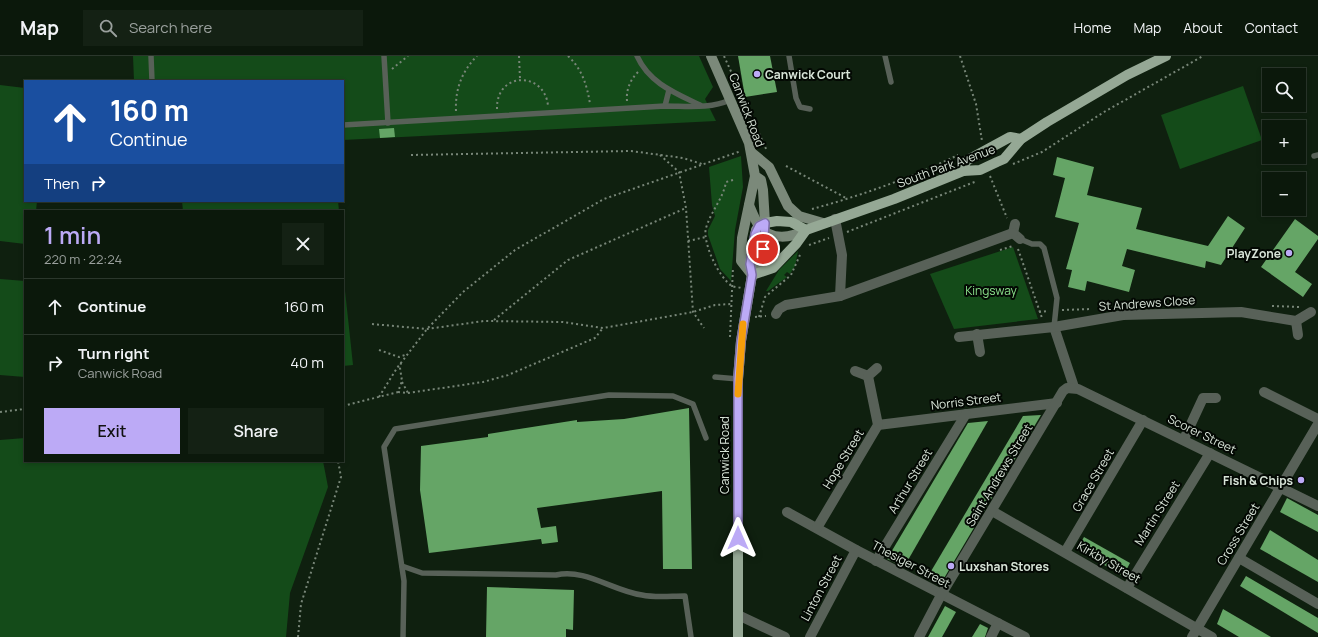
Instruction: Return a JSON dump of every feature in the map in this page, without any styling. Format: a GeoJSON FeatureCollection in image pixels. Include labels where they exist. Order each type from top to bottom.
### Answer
{"type":"FeatureCollection","features":[{"type":"Feature","properties":{"kind":"main road","name":"Canwick Road"},"geometry":{"type":"LineString","coordinates":[[711,56],[730,100],[745,153],[755,176],[760,180],[763,190],[763,226]]}},
{"type":"Feature","properties":{"kind":"main road","name":"South Park Avenue"},"geometry":{"type":"LineString","coordinates":[[806,230],[908,193],[963,171],[980,170],[1004,159],[1021,139],[1047,122],[1127,75],[1166,56]]}},
{"type":"Feature","properties":{"kind":"main road"},"geometry":{"type":"LineString","coordinates":[[963,171],[966,160],[978,153],[1010,137],[1021,139]]}},
{"type":"Feature","properties":{"kind":"main road"},"geometry":{"type":"LineString","coordinates":[[745,153],[769,167],[788,206],[799,216],[823,223]]}},
{"type":"Feature","properties":{"kind":"main road","name":"Canwick Road"},"geometry":{"type":"LineString","coordinates":[[738,637],[738,379],[741,341],[752,275],[741,261],[742,238],[755,176]]}},
{"type":"Feature","properties":{"kind":"main road"},"geometry":{"type":"LineString","coordinates":[[749,206],[763,226],[773,236],[794,236],[806,230]]}},
{"type":"Feature","properties":{"kind":"main road"},"geometry":{"type":"LineString","coordinates":[[792,222],[806,230],[796,244],[773,268],[752,275],[751,256],[755,234],[763,226],[792,222]]}},
{"type":"Feature","properties":{"kind":"street"},"geometry":{"type":"LineString","coordinates":[[835,219],[842,255],[840,296]]}},
{"type":"Feature","properties":{"kind":"street"},"geometry":{"type":"LineString","coordinates":[[776,314],[779,309],[786,305],[840,296],[1016,232]]}},
{"type":"Feature","properties":{"kind":"street","name":"St Andrews Close"},"geometry":{"type":"LineString","coordinates":[[959,337],[1054,327],[1123,315],[1241,312],[1296,321]]}},
{"type":"Feature","properties":{"kind":"street"},"geometry":{"type":"LineString","coordinates":[[1298,335],[1296,321],[1311,312]]}},
{"type":"Feature","properties":{"kind":"street"},"geometry":{"type":"LineString","coordinates":[[1054,327],[1074,388]]}},
{"type":"Feature","properties":{"kind":"street"},"geometry":{"type":"LineString","coordinates":[[977,334],[980,352]]}},
{"type":"Feature","properties":{"kind":"street"},"geometry":{"type":"LineString","coordinates":[[855,371],[868,376],[877,368]]}},
{"type":"Feature","properties":{"kind":"street","name":"Hope Street"},"geometry":{"type":"LineString","coordinates":[[817,528],[878,425],[868,376]]}},
{"type":"Feature","properties":{"kind":"street","name":"Saint Andrews Street"},"geometry":{"type":"LineString","coordinates":[[919,637],[941,595],[1063,391],[1074,388]]}},
{"type":"Feature","properties":{"kind":"street","name":"Scorer Street"},"geometry":{"type":"LineString","coordinates":[[1074,388],[1184,439],[1318,506]]}},
{"type":"Feature","properties":{"kind":"street"},"geometry":{"type":"LineString","coordinates":[[1264,392],[1318,419]]}},
{"type":"Feature","properties":{"kind":"street"},"geometry":{"type":"LineString","coordinates":[[1184,439],[1203,398],[1216,398]]}},
{"type":"Feature","properties":{"kind":"street","name":"Norris Street"},"geometry":{"type":"LineString","coordinates":[[878,425],[1057,403]]}},
{"type":"Feature","properties":{"kind":"street","name":"Arthur Street"},"geometry":{"type":"LineString","coordinates":[[876,561],[966,414]]}},
{"type":"Feature","properties":{"kind":"street","name":"Grace Street"},"geometry":{"type":"LineString","coordinates":[[1065,552],[1143,420]]}},
{"type":"Feature","properties":{"kind":"street","name":"Cross Street"},"geometry":{"type":"LineString","coordinates":[[1194,632],[1282,487],[1318,424]]}},
{"type":"Feature","properties":{"kind":"street","name":"Martin Street"},"geometry":{"type":"LineString","coordinates":[[1127,588],[1210,453]]}},
{"type":"Feature","properties":{"kind":"street","name":"Kirkby Street"},"geometry":{"type":"LineString","coordinates":[[992,511],[1127,588],[1194,632],[1212,637]]}},
{"type":"Feature","properties":{"kind":"street","name":"Thesiger Street"},"geometry":{"type":"LineString","coordinates":[[786,512],[941,595],[1025,637]]}},
{"type":"Feature","properties":{"kind":"street","name":"Linton Street"},"geometry":{"type":"LineString","coordinates":[[810,637],[856,550]]}},
{"type":"Feature","properties":{"kind":"street"},"geometry":{"type":"LineString","coordinates":[[1239,558],[1318,604]]}},
{"type":"Feature","properties":{"kind":"street"},"geometry":{"type":"LineString","coordinates":[[738,615],[785,637]]}},
{"type":"Feature","properties":{"kind":"street"},"geometry":{"type":"LineString","coordinates":[[991,637],[998,623]]}},
{"type":"Feature","properties":{"kind":"lane"},"geometry":{"type":"LineString","coordinates":[[151,56],[152,80]]}},
{"type":"Feature","properties":{"kind":"lane"},"geometry":{"type":"LineString","coordinates":[[384,56],[388,123]]}},
{"type":"Feature","properties":{"kind":"lane"},"geometry":{"type":"LineString","coordinates":[[638,56],[643,68],[653,79],[669,90],[704,107]]}},
{"type":"Feature","properties":{"kind":"lane"},"geometry":{"type":"LineString","coordinates":[[789,56],[796,98],[800,106],[810,109]]}},
{"type":"Feature","properties":{"kind":"lane"},"geometry":{"type":"LineString","coordinates":[[885,56],[891,82]]}},
{"type":"Feature","properties":{"kind":"lane"},"geometry":{"type":"LineString","coordinates":[[664,106],[669,90]]}},
{"type":"Feature","properties":{"kind":"lane"},"geometry":{"type":"LineString","coordinates":[[344,125],[664,106],[704,107],[717,105],[730,100]]}},
{"type":"Feature","properties":{"kind":"lane"},"geometry":{"type":"LineString","coordinates":[[1016,232],[1032,244],[1040,244],[1044,248],[1057,298],[1054,327]]}},
{"type":"Feature","properties":{"kind":"lane"},"geometry":{"type":"LineString","coordinates":[[715,377],[738,379]]}},
{"type":"Feature","properties":{"kind":"lane"},"geometry":{"type":"LineString","coordinates":[[403,637],[404,581],[384,447],[395,429],[608,395],[673,396],[693,404],[706,438]]}},
{"type":"Feature","properties":{"kind":"lane"},"geometry":{"type":"LineString","coordinates":[[402,566],[422,573],[556,575],[564,573],[601,581],[617,589],[643,596],[685,596],[691,637]]}},
{"type":"Feature","properties":{"kind":"path"},"geometry":{"type":"LineString","coordinates":[[385,82],[391,70],[408,56]]}},
{"type":"Feature","properties":{"kind":"path"},"geometry":{"type":"LineString","coordinates":[[456,118],[455,100],[458,86],[463,73],[477,56]]}},
{"type":"Feature","properties":{"kind":"path"},"geometry":{"type":"LineString","coordinates":[[519,56],[520,79]]}},
{"type":"Feature","properties":{"kind":"path"},"geometry":{"type":"LineString","coordinates":[[568,56],[577,67],[588,89],[591,111]]}},
{"type":"Feature","properties":{"kind":"path"},"geometry":{"type":"LineString","coordinates":[[572,60],[575,56]]}},
{"type":"Feature","properties":{"kind":"path"},"geometry":{"type":"LineString","coordinates":[[724,56],[769,156]]}},
{"type":"Feature","properties":{"kind":"path"},"geometry":{"type":"LineString","coordinates":[[960,56],[976,104],[982,138],[979,144]]}},
{"type":"Feature","properties":{"kind":"path"},"geometry":{"type":"LineString","coordinates":[[1010,165],[1042,152],[1104,112],[1203,56]]}},
{"type":"Feature","properties":{"kind":"path"},"geometry":{"type":"LineString","coordinates":[[628,109],[626,93],[632,77],[643,68]]}},
{"type":"Feature","properties":{"kind":"path"},"geometry":{"type":"LineString","coordinates":[[497,116],[499,93],[512,81],[520,79],[539,85],[546,95],[549,113]]}},
{"type":"Feature","properties":{"kind":"path"},"geometry":{"type":"LineString","coordinates":[[379,397],[401,362],[427,330],[463,292],[515,250],[604,199],[703,164],[745,153],[741,144]]}},
{"type":"Feature","properties":{"kind":"path"},"geometry":{"type":"LineString","coordinates":[[411,155],[631,151],[683,158],[703,164]]}},
{"type":"Feature","properties":{"kind":"path"},"geometry":{"type":"LineString","coordinates":[[810,210],[941,163],[960,154]]}},
{"type":"Feature","properties":{"kind":"path"},"geometry":{"type":"LineString","coordinates":[[659,155],[679,172],[686,208],[692,312],[704,328]]}},
{"type":"Feature","properties":{"kind":"path"},"geometry":{"type":"LineString","coordinates":[[786,166],[847,198]]}},
{"type":"Feature","properties":{"kind":"path"},"geometry":{"type":"LineString","coordinates":[[806,246],[838,236],[990,176]]}},
{"type":"Feature","properties":{"kind":"path"},"geometry":{"type":"LineString","coordinates":[[731,285],[720,272],[709,252],[706,228],[724,192],[726,182],[733,180]]}},
{"type":"Feature","properties":{"kind":"path"},"geometry":{"type":"LineString","coordinates":[[493,321],[568,260],[686,208]]}},
{"type":"Feature","properties":{"kind":"path"},"geometry":{"type":"LineString","coordinates":[[688,241],[706,237]]}},
{"type":"Feature","properties":{"kind":"path"},"geometry":{"type":"LineString","coordinates":[[759,317],[765,297],[791,275],[802,250]]}},
{"type":"Feature","properties":{"kind":"path"},"geometry":{"type":"LineString","coordinates":[[730,338],[733,264]]}},
{"type":"Feature","properties":{"kind":"path"},"geometry":{"type":"LineString","coordinates":[[372,324],[427,330],[484,321],[563,322],[603,328],[692,312],[715,305],[731,304]]}},
{"type":"Feature","properties":{"kind":"path"},"geometry":{"type":"LineString","coordinates":[[344,406],[398,392],[408,393],[483,382],[508,375],[595,338],[603,328]]}},
{"type":"Feature","properties":{"kind":"path"},"geometry":{"type":"LineString","coordinates":[[379,350],[399,357],[407,355]]}},
{"type":"Feature","properties":{"kind":"path"},"geometry":{"type":"LineString","coordinates":[[401,362],[400,368],[402,381],[408,393]]}},
{"type":"Feature","properties":{"kind":"path"},"geometry":{"type":"LineString","coordinates":[[398,392],[402,381]]}},
{"type":"Feature","properties":{"kind":"path"},"geometry":{"type":"LineString","coordinates":[[0,412],[24,409]]}},
{"type":"Feature","properties":{"kind":"path"},"geometry":{"type":"LineString","coordinates":[[298,637],[301,604],[341,476],[338,462]]}},
{"type":"Feature","properties":{"kind":"green space"},"geometry":{"type":"Polygon","coordinates":[[[133,56],[699,56],[713,87],[705,99],[716,121],[344,140],[344,80],[134,80],[133,56]]]}},
{"type":"Feature","properties":{"kind":"green space"},"geometry":{"type":"Polygon","coordinates":[[[0,85],[24,88],[24,202],[37,202],[36,210],[24,210],[24,244],[0,241],[0,85]]]}},
{"type":"Feature","properties":{"kind":"green space"},"geometry":{"type":"Polygon","coordinates":[[[1243,86],[1262,140],[1180,169],[1161,115],[1243,86]]]}},
{"type":"Feature","properties":{"kind":"green space"},"geometry":{"type":"Polygon","coordinates":[[[741,156],[743,187],[735,230],[731,281],[720,269],[708,235],[708,230],[715,216],[712,205],[709,167],[741,156]]]}},
{"type":"Feature","properties":{"kind":"green space"},"geometry":{"type":"Polygon","coordinates":[[[182,202],[338,202],[339,210],[183,210],[182,202]]]}},
{"type":"Feature","properties":{"kind":"green space","name":"Kingsway"},"geometry":{"type":"Polygon","coordinates":[[[1013,247],[1038,319],[954,329],[930,274],[1013,247]]]}},
{"type":"Feature","properties":{"kind":"green space"},"geometry":{"type":"Polygon","coordinates":[[[798,251],[795,266],[790,274],[787,272],[784,275],[787,277],[766,291],[779,270],[798,251]]]}},
{"type":"Feature","properties":{"kind":"green space"},"geometry":{"type":"Polygon","coordinates":[[[0,279],[24,281],[24,377],[0,375],[0,279]]]}},
{"type":"Feature","properties":{"kind":"green space"},"geometry":{"type":"Polygon","coordinates":[[[344,281],[353,365],[344,366],[344,281]]]}},
{"type":"Feature","properties":{"kind":"green space"},"geometry":{"type":"Polygon","coordinates":[[[24,438],[24,462],[323,462],[328,487],[290,593],[286,637],[0,637],[0,440],[24,438]]]}},
{"type":"Feature","properties":{"kind":"building","name":"Canwick Court"},"geometry":{"type":"Polygon","coordinates":[[[738,56],[770,56],[777,92],[745,97],[738,56]]]}},
{"type":"Feature","properties":{"kind":"building"},"geometry":{"type":"Polygon","coordinates":[[[394,128],[395,137],[380,138],[379,129],[394,128]]]}},
{"type":"Feature","properties":{"kind":"building"},"geometry":{"type":"Polygon","coordinates":[[[1057,157],[1094,167],[1087,195],[1142,208],[1136,229],[1208,246],[1228,216],[1245,228],[1221,265],[1206,261],[1205,268],[1127,249],[1122,266],[1135,270],[1129,292],[1087,281],[1085,291],[1068,287],[1072,270],[1066,269],[1079,223],[1055,217],[1065,178],[1053,175],[1057,157]]]}},
{"type":"Feature","properties":{"kind":"building","name":"PlayZone"},"geometry":{"type":"Polygon","coordinates":[[[1295,219],[1318,236],[1318,239],[1295,272],[1312,284],[1303,297],[1261,267],[1295,219]]]}},
{"type":"Feature","properties":{"kind":"building"},"geometry":{"type":"Polygon","coordinates":[[[689,408],[692,569],[663,569],[662,491],[537,508],[541,528],[556,526],[558,542],[542,544],[541,539],[429,553],[420,490],[421,446],[488,437],[488,434],[577,420],[577,422],[624,419],[689,408]]]}},
{"type":"Feature","properties":{"kind":"building"},"geometry":{"type":"Polygon","coordinates":[[[1041,415],[940,585],[927,578],[1023,416],[1041,415]]]}},
{"type":"Feature","properties":{"kind":"building"},"geometry":{"type":"Polygon","coordinates":[[[988,421],[904,567],[887,559],[968,423],[988,421]]]}},
{"type":"Feature","properties":{"kind":"building"},"geometry":{"type":"Polygon","coordinates":[[[1287,498],[1318,515],[1318,532],[1280,512],[1287,498]]]}},
{"type":"Feature","properties":{"kind":"building"},"geometry":{"type":"Polygon","coordinates":[[[1270,530],[1318,560],[1318,582],[1260,549],[1270,530]]]}},
{"type":"Feature","properties":{"kind":"building"},"geometry":{"type":"Polygon","coordinates":[[[1084,537],[1130,563],[1123,576],[1077,549],[1084,537]]]}},
{"type":"Feature","properties":{"kind":"building"},"geometry":{"type":"Polygon","coordinates":[[[1246,576],[1318,618],[1318,633],[1240,586],[1246,576]]]}},
{"type":"Feature","properties":{"kind":"building"},"geometry":{"type":"Polygon","coordinates":[[[487,587],[574,590],[573,630],[566,629],[566,637],[486,637],[487,587]]]}},
{"type":"Feature","properties":{"kind":"building"},"geometry":{"type":"Polygon","coordinates":[[[945,606],[956,612],[942,637],[928,637],[945,606]]]}},
{"type":"Feature","properties":{"kind":"building"},"geometry":{"type":"Polygon","coordinates":[[[1223,609],[1271,637],[1239,637],[1217,624],[1223,609]]]}},
{"type":"Feature","properties":{"kind":"building"},"geometry":{"type":"Polygon","coordinates":[[[980,624],[988,628],[985,637],[972,637],[980,624]]]}},
{"type":"Feature","properties":{"kind":"slow traffic"},"geometry":{"type":"LineString","coordinates":[[738,394],[743,324]]}},
{"type":"Feature","properties":{"kind":"place","name":"Canwick Court"},"geometry":{"type":"Point","coordinates":[757,74]}},
{"type":"Feature","properties":{"kind":"place","name":"PlayZone"},"geometry":{"type":"Point","coordinates":[1289,253]}},
{"type":"Feature","properties":{"kind":"place","name":"Fish & Chips"},"geometry":{"type":"Point","coordinates":[1301,480]}},
{"type":"Feature","properties":{"kind":"place","name":"Luxshan Stores"},"geometry":{"type":"Point","coordinates":[951,566]}},
{"type":"Feature","properties":{"kind":"route"},"geometry":{"type":"LineString","coordinates":[[738,538],[738,379],[741,341],[748,291],[752,275],[750,264],[755,234],[759,226],[765,223],[763,249]]}}]}
